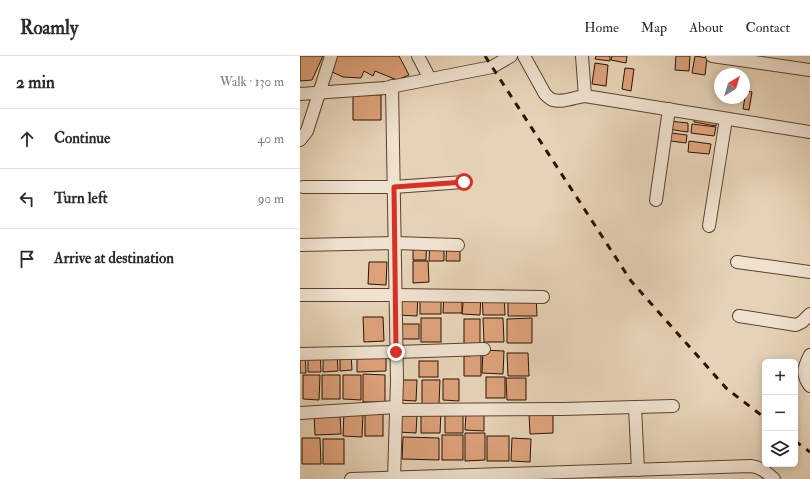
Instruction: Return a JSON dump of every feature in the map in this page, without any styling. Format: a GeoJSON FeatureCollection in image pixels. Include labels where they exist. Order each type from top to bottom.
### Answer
{"type":"FeatureCollection","features":[{"type":"Feature","properties":{"kind":"street"},"geometry":{"type":"LineString","coordinates":[[300,140],[307,131],[331,56]]}},
{"type":"Feature","properties":{"kind":"street"},"geometry":{"type":"LineString","coordinates":[[418,56],[430,79]]}},
{"type":"Feature","properties":{"kind":"street"},"geometry":{"type":"LineString","coordinates":[[300,94],[392,86],[492,67],[511,56]]}},
{"type":"Feature","properties":{"kind":"street"},"geometry":{"type":"LineString","coordinates":[[524,56],[545,94],[553,100],[564,100],[581,96],[810,132]]}},
{"type":"Feature","properties":{"kind":"street"},"geometry":{"type":"LineString","coordinates":[[581,96],[582,56]]}},
{"type":"Feature","properties":{"kind":"street"},"geometry":{"type":"LineString","coordinates":[[712,56],[735,58],[810,70]]}},
{"type":"Feature","properties":{"kind":"street"},"geometry":{"type":"LineString","coordinates":[[392,86],[396,352],[394,478]]}},
{"type":"Feature","properties":{"kind":"street"},"geometry":{"type":"LineString","coordinates":[[656,200],[669,109]]}},
{"type":"Feature","properties":{"kind":"street"},"geometry":{"type":"LineString","coordinates":[[709,226],[726,119]]}},
{"type":"Feature","properties":{"kind":"street"},"geometry":{"type":"LineString","coordinates":[[303,187],[394,187],[464,182]]}},
{"type":"Feature","properties":{"kind":"street"},"geometry":{"type":"LineString","coordinates":[[300,245],[458,245]]}},
{"type":"Feature","properties":{"kind":"street"},"geometry":{"type":"LineString","coordinates":[[737,262],[810,272]]}},
{"type":"Feature","properties":{"kind":"street"},"geometry":{"type":"LineString","coordinates":[[300,295],[543,297]]}},
{"type":"Feature","properties":{"kind":"street"},"geometry":{"type":"LineString","coordinates":[[739,316],[796,325],[802,322],[810,314]]}},
{"type":"Feature","properties":{"kind":"street"},"geometry":{"type":"LineString","coordinates":[[300,354],[484,349]]}},
{"type":"Feature","properties":{"kind":"street"},"geometry":{"type":"LineString","coordinates":[[810,355],[804,369],[805,378],[810,386]]}},
{"type":"Feature","properties":{"kind":"street"},"geometry":{"type":"LineString","coordinates":[[300,413],[396,408],[556,409],[673,406]]}},
{"type":"Feature","properties":{"kind":"street"},"geometry":{"type":"LineString","coordinates":[[635,407],[638,470]]}},
{"type":"Feature","properties":{"kind":"street"},"geometry":{"type":"LineString","coordinates":[[351,479],[618,475],[638,470],[680,474],[757,466],[774,479]]}},
{"type":"Feature","properties":{"kind":"building"},"geometry":{"type":"Polygon","coordinates":[[[300,56],[323,56],[312,80],[300,81],[300,56]]]}},
{"type":"Feature","properties":{"kind":"building"},"geometry":{"type":"Polygon","coordinates":[[[332,56],[399,56],[409,75],[397,80],[375,71],[373,76],[364,71],[361,78],[343,77],[326,69],[332,56]]]}},
{"type":"Feature","properties":{"kind":"building"},"geometry":{"type":"Polygon","coordinates":[[[596,56],[610,56],[610,61],[595,59],[596,56]]]}},
{"type":"Feature","properties":{"kind":"building"},"geometry":{"type":"Polygon","coordinates":[[[612,56],[627,56],[626,63],[611,60],[612,56]]]}},
{"type":"Feature","properties":{"kind":"building"},"geometry":{"type":"Polygon","coordinates":[[[676,56],[690,56],[689,71],[675,70],[676,56]]]}},
{"type":"Feature","properties":{"kind":"building"},"geometry":{"type":"Polygon","coordinates":[[[695,56],[707,58],[705,75],[692,73],[695,56]]]}},
{"type":"Feature","properties":{"kind":"building"},"geometry":{"type":"Polygon","coordinates":[[[595,63],[608,65],[606,86],[592,84],[595,63]]]}},
{"type":"Feature","properties":{"kind":"building"},"geometry":{"type":"Polygon","coordinates":[[[625,68],[634,69],[631,91],[622,89],[625,68]]]}},
{"type":"Feature","properties":{"kind":"building"},"geometry":{"type":"Polygon","coordinates":[[[750,92],[752,92],[750,104],[750,92]]]}},
{"type":"Feature","properties":{"kind":"building"},"geometry":{"type":"Polygon","coordinates":[[[353,94],[381,95],[381,120],[353,120],[353,94]]]}},
{"type":"Feature","properties":{"kind":"building"},"geometry":{"type":"Polygon","coordinates":[[[744,104],[750,104],[749,110],[743,109],[744,104]]]}},
{"type":"Feature","properties":{"kind":"building"},"geometry":{"type":"Polygon","coordinates":[[[696,111],[717,115],[716,126],[694,122],[696,111]]]}},
{"type":"Feature","properties":{"kind":"building"},"geometry":{"type":"Polygon","coordinates":[[[668,121],[688,123],[688,132],[667,129],[668,121]]]}},
{"type":"Feature","properties":{"kind":"building"},"geometry":{"type":"Polygon","coordinates":[[[692,124],[716,127],[714,136],[691,133],[692,124]]]}},
{"type":"Feature","properties":{"kind":"building"},"geometry":{"type":"Polygon","coordinates":[[[664,132],[687,135],[686,143],[663,140],[664,132]]]}},
{"type":"Feature","properties":{"kind":"building"},"geometry":{"type":"Polygon","coordinates":[[[689,141],[711,144],[709,154],[688,152],[689,141]]]}},
{"type":"Feature","properties":{"kind":"building"},"geometry":{"type":"Polygon","coordinates":[[[413,238],[427,238],[426,260],[413,260],[413,238]]]}},
{"type":"Feature","properties":{"kind":"building"},"geometry":{"type":"Polygon","coordinates":[[[430,239],[444,240],[444,261],[429,261],[430,239]]]}},
{"type":"Feature","properties":{"kind":"building"},"geometry":{"type":"Polygon","coordinates":[[[447,241],[460,241],[460,261],[446,261],[447,241]]]}},
{"type":"Feature","properties":{"kind":"building"},"geometry":{"type":"Polygon","coordinates":[[[413,261],[428,261],[429,282],[413,283],[413,261]]]}},
{"type":"Feature","properties":{"kind":"building"},"geometry":{"type":"Polygon","coordinates":[[[369,262],[387,262],[386,285],[368,284],[369,262]]]}},
{"type":"Feature","properties":{"kind":"building"},"geometry":{"type":"Polygon","coordinates":[[[504,290],[505,315],[483,315],[482,291],[504,290]]]}},
{"type":"Feature","properties":{"kind":"building"},"geometry":{"type":"Polygon","coordinates":[[[420,291],[441,291],[441,314],[420,314],[420,291]]]}},
{"type":"Feature","properties":{"kind":"building"},"geometry":{"type":"Polygon","coordinates":[[[444,292],[462,292],[462,313],[443,313],[444,292]]]}},
{"type":"Feature","properties":{"kind":"building"},"geometry":{"type":"Polygon","coordinates":[[[399,293],[418,294],[417,316],[398,315],[399,293]]]}},
{"type":"Feature","properties":{"kind":"building"},"geometry":{"type":"Polygon","coordinates":[[[464,293],[481,294],[480,315],[462,314],[464,293]]]}},
{"type":"Feature","properties":{"kind":"building"},"geometry":{"type":"Polygon","coordinates":[[[508,295],[536,295],[537,316],[508,316],[508,295]]]}},
{"type":"Feature","properties":{"kind":"building"},"geometry":{"type":"Polygon","coordinates":[[[363,317],[383,317],[384,341],[364,342],[363,317]]]}},
{"type":"Feature","properties":{"kind":"building"},"geometry":{"type":"Polygon","coordinates":[[[421,318],[441,318],[441,342],[421,342],[421,318]]]}},
{"type":"Feature","properties":{"kind":"building"},"geometry":{"type":"Polygon","coordinates":[[[483,318],[503,318],[504,342],[484,342],[483,318]]]}},
{"type":"Feature","properties":{"kind":"building"},"geometry":{"type":"Polygon","coordinates":[[[532,318],[532,343],[507,343],[507,319],[532,318]]]}},
{"type":"Feature","properties":{"kind":"building"},"geometry":{"type":"Polygon","coordinates":[[[464,319],[480,319],[480,344],[464,344],[464,319]]]}},
{"type":"Feature","properties":{"kind":"building"},"geometry":{"type":"Polygon","coordinates":[[[401,324],[419,324],[419,339],[401,339],[401,324]]]}},
{"type":"Feature","properties":{"kind":"building"},"geometry":{"type":"Polygon","coordinates":[[[308,349],[320,349],[321,372],[308,372],[308,349]]]}},
{"type":"Feature","properties":{"kind":"building"},"geometry":{"type":"Polygon","coordinates":[[[300,350],[305,350],[306,373],[300,373],[300,350]]]}},
{"type":"Feature","properties":{"kind":"building"},"geometry":{"type":"Polygon","coordinates":[[[471,350],[481,351],[481,376],[464,376],[464,356],[470,356],[471,350]]]}},
{"type":"Feature","properties":{"kind":"building"},"geometry":{"type":"Polygon","coordinates":[[[483,350],[504,351],[503,374],[482,373],[483,350]]]}},
{"type":"Feature","properties":{"kind":"building"},"geometry":{"type":"Polygon","coordinates":[[[337,351],[338,371],[323,372],[323,352],[337,351]]]}},
{"type":"Feature","properties":{"kind":"building"},"geometry":{"type":"Polygon","coordinates":[[[357,353],[386,353],[386,371],[357,372],[357,353]]]}},
{"type":"Feature","properties":{"kind":"building"},"geometry":{"type":"Polygon","coordinates":[[[507,353],[528,353],[529,376],[508,376],[507,353]]]}},
{"type":"Feature","properties":{"kind":"building"},"geometry":{"type":"Polygon","coordinates":[[[340,354],[351,354],[352,370],[340,371],[340,354]]]}},
{"type":"Feature","properties":{"kind":"building"},"geometry":{"type":"Polygon","coordinates":[[[419,361],[438,361],[438,377],[419,377],[419,361]]]}},
{"type":"Feature","properties":{"kind":"building"},"geometry":{"type":"Polygon","coordinates":[[[363,374],[385,375],[385,402],[363,402],[363,374]]]}},
{"type":"Feature","properties":{"kind":"building"},"geometry":{"type":"Polygon","coordinates":[[[303,375],[320,375],[319,400],[303,399],[303,375]]]}},
{"type":"Feature","properties":{"kind":"building"},"geometry":{"type":"Polygon","coordinates":[[[322,375],[340,375],[340,399],[322,399],[322,375]]]}},
{"type":"Feature","properties":{"kind":"building"},"geometry":{"type":"Polygon","coordinates":[[[343,375],[361,375],[361,400],[343,399],[343,375]]]}},
{"type":"Feature","properties":{"kind":"building"},"geometry":{"type":"Polygon","coordinates":[[[486,377],[505,377],[505,398],[486,398],[486,377]]]}},
{"type":"Feature","properties":{"kind":"building"},"geometry":{"type":"Polygon","coordinates":[[[506,378],[526,378],[526,400],[507,400],[506,378]]]}},
{"type":"Feature","properties":{"kind":"building"},"geometry":{"type":"Polygon","coordinates":[[[443,379],[459,379],[459,401],[443,400],[443,379]]]}},
{"type":"Feature","properties":{"kind":"building"},"geometry":{"type":"Polygon","coordinates":[[[400,380],[417,380],[416,401],[400,400],[400,380]]]}},
{"type":"Feature","properties":{"kind":"building"},"geometry":{"type":"Polygon","coordinates":[[[422,380],[440,380],[439,404],[422,404],[422,380]]]}},
{"type":"Feature","properties":{"kind":"building"},"geometry":{"type":"Polygon","coordinates":[[[421,410],[441,411],[440,433],[421,433],[421,410]]]}},
{"type":"Feature","properties":{"kind":"building"},"geometry":{"type":"Polygon","coordinates":[[[445,411],[463,412],[463,433],[445,433],[445,411]]]}},
{"type":"Feature","properties":{"kind":"building"},"geometry":{"type":"Polygon","coordinates":[[[344,412],[363,413],[362,437],[343,436],[344,412]]]}},
{"type":"Feature","properties":{"kind":"building"},"geometry":{"type":"Polygon","coordinates":[[[365,412],[383,412],[383,436],[365,436],[365,412]]]}},
{"type":"Feature","properties":{"kind":"building"},"geometry":{"type":"Polygon","coordinates":[[[466,412],[484,413],[484,431],[465,430],[466,412]]]}},
{"type":"Feature","properties":{"kind":"building"},"geometry":{"type":"Polygon","coordinates":[[[314,413],[340,413],[341,434],[315,435],[314,413]]]}},
{"type":"Feature","properties":{"kind":"building"},"geometry":{"type":"Polygon","coordinates":[[[553,413],[553,433],[530,434],[529,414],[553,413]]]}},
{"type":"Feature","properties":{"kind":"building"},"geometry":{"type":"Polygon","coordinates":[[[399,414],[417,415],[416,433],[398,432],[399,414]]]}},
{"type":"Feature","properties":{"kind":"building"},"geometry":{"type":"Polygon","coordinates":[[[465,433],[485,433],[485,460],[465,461],[465,433]]]}},
{"type":"Feature","properties":{"kind":"building"},"geometry":{"type":"Polygon","coordinates":[[[442,435],[463,435],[463,460],[442,460],[442,435]]]}},
{"type":"Feature","properties":{"kind":"building"},"geometry":{"type":"Polygon","coordinates":[[[487,436],[509,436],[509,461],[487,461],[487,436]]]}},
{"type":"Feature","properties":{"kind":"building"},"geometry":{"type":"Polygon","coordinates":[[[403,437],[439,438],[439,460],[402,459],[403,437]]]}},
{"type":"Feature","properties":{"kind":"building"},"geometry":{"type":"Polygon","coordinates":[[[302,438],[320,438],[321,464],[302,464],[302,438]]]}},
{"type":"Feature","properties":{"kind":"building"},"geometry":{"type":"Polygon","coordinates":[[[512,438],[531,439],[530,462],[511,461],[512,438]]]}},
{"type":"Feature","properties":{"kind":"building"},"geometry":{"type":"Polygon","coordinates":[[[323,439],[344,439],[344,464],[323,464],[323,439]]]}},
{"type":"Feature","properties":{"kind":"railway"},"geometry":{"type":"LineString","coordinates":[[485,56],[631,281],[727,389],[762,416]]}},
{"type":"Feature","properties":{"kind":"railway"},"geometry":{"type":"LineString","coordinates":[[798,443],[810,452]]}},
{"type":"Feature","properties":{"kind":"route"},"geometry":{"type":"LineString","coordinates":[[396,352],[394,187],[464,182]]}}]}
